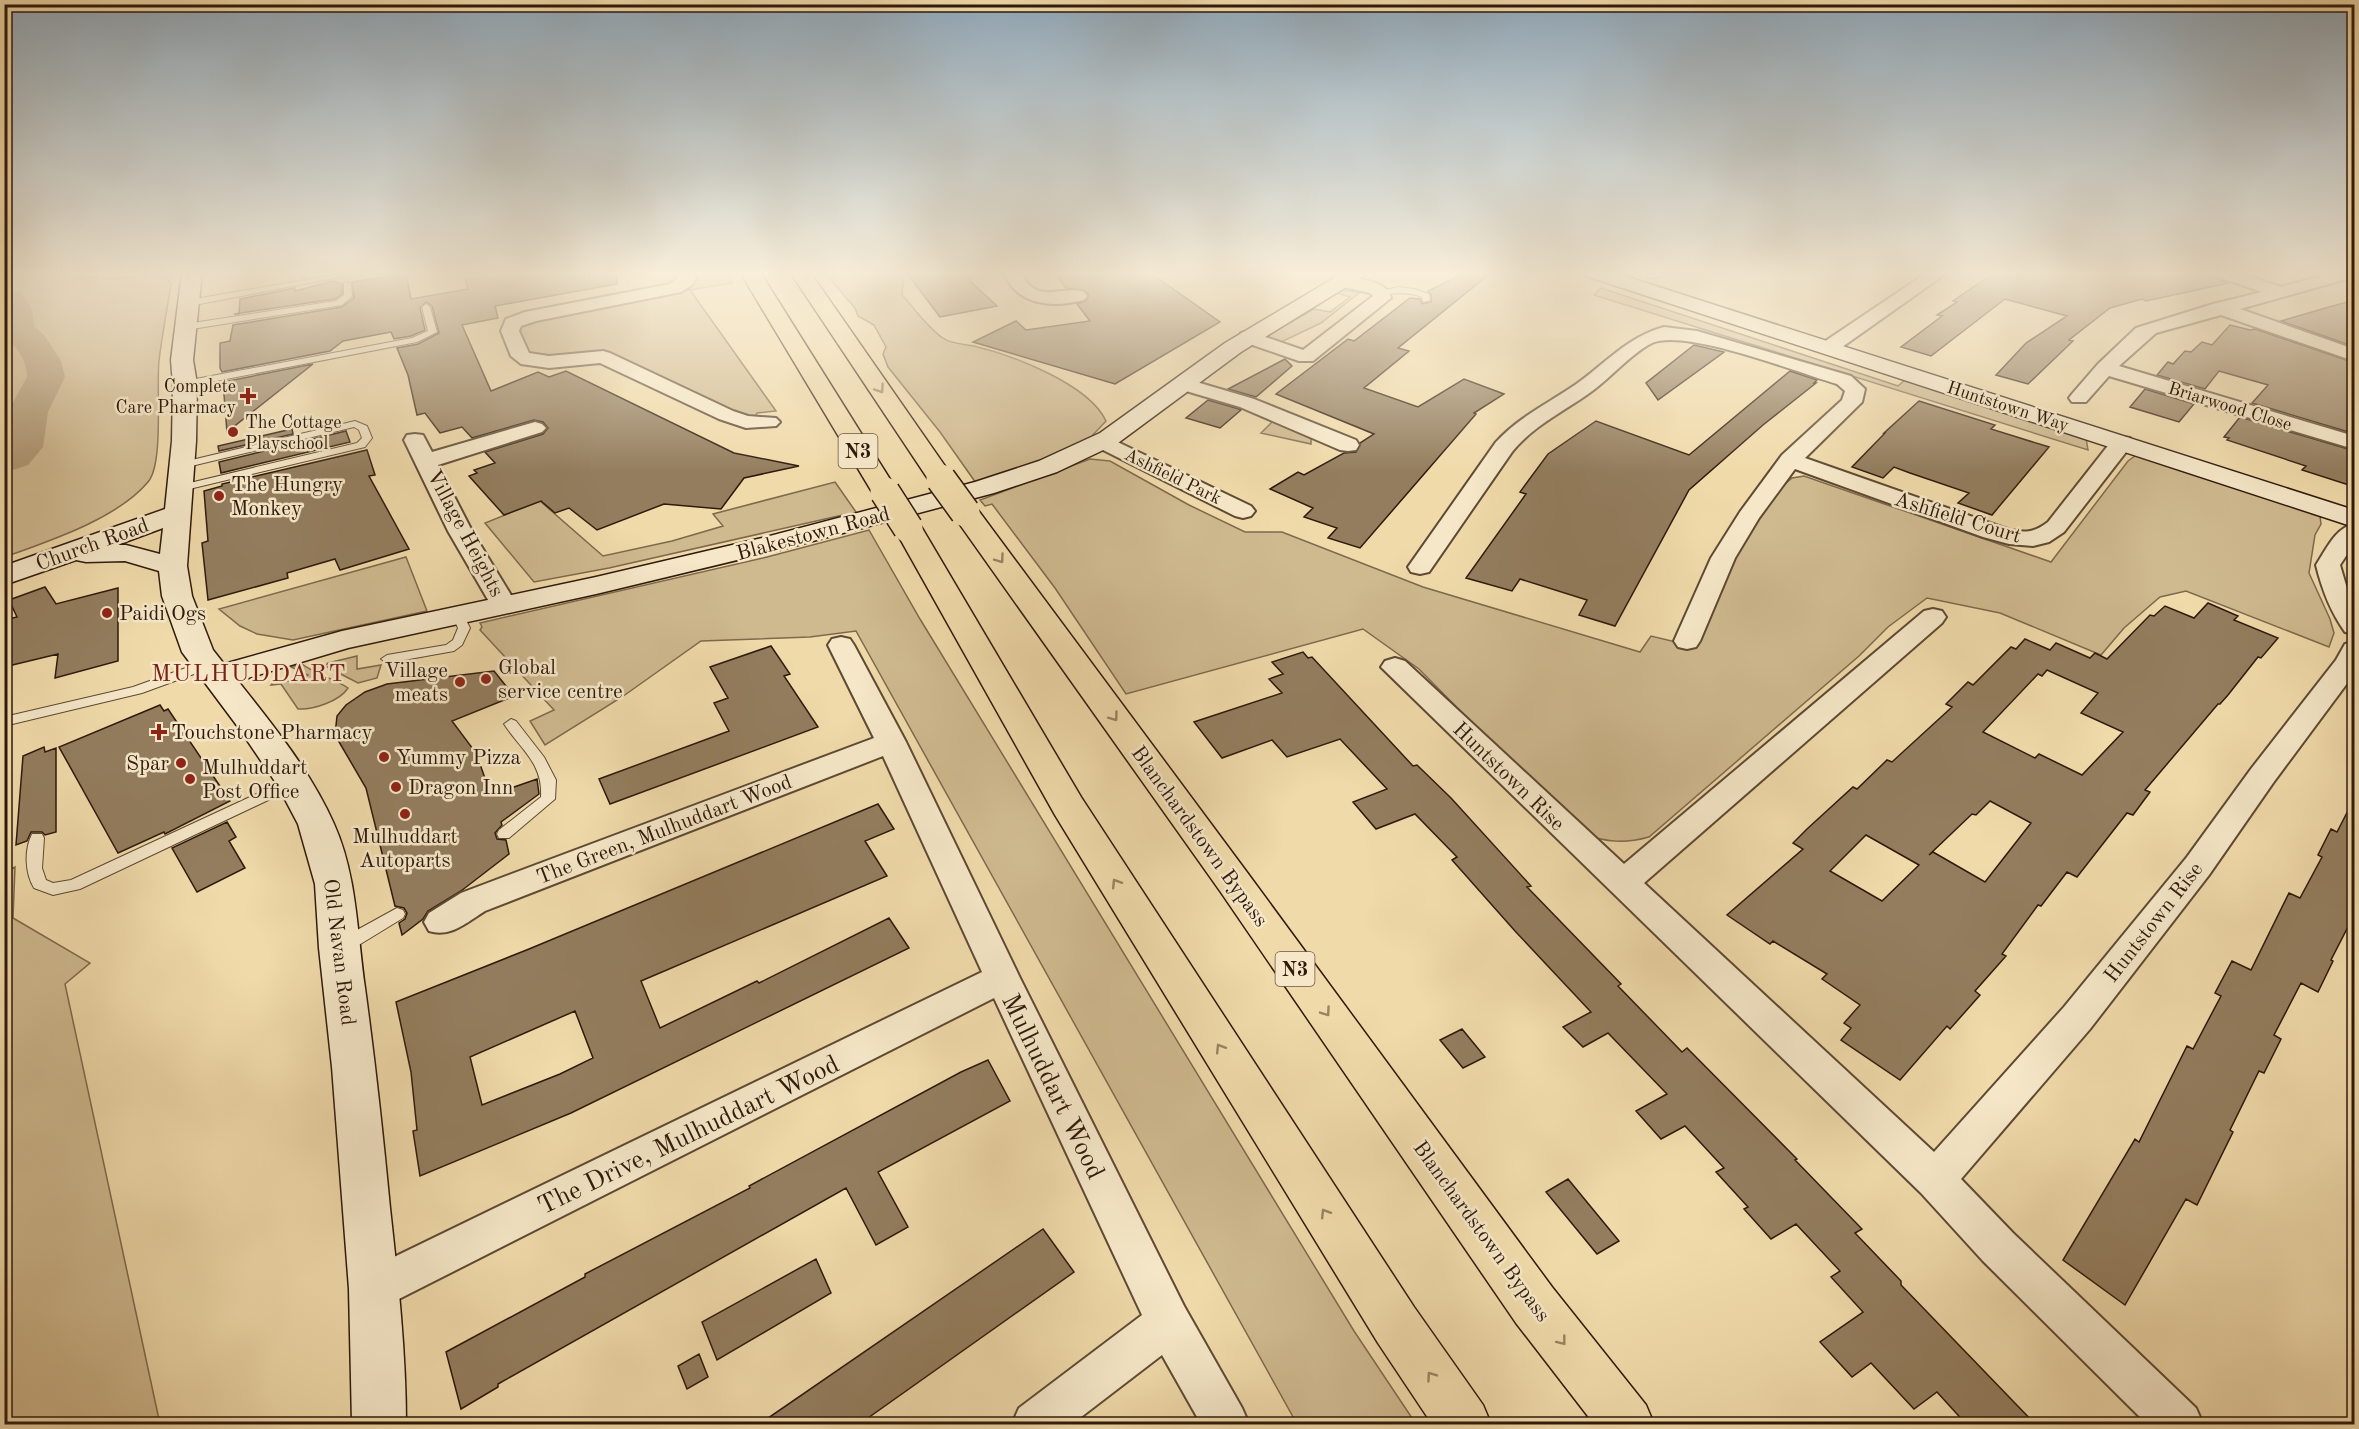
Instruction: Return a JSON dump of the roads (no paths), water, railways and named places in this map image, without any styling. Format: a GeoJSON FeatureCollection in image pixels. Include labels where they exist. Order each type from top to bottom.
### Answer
{"type":"FeatureCollection","features":[{"type":"Feature","properties":{"kind":"highway"},"geometry":{"type":"LineString","coordinates":[[773,339],[786,360],[833,407]]}},
{"type":"Feature","properties":{"kind":"highway","name":"N3"},"geometry":{"type":"LineString","coordinates":[[791,339],[908,528],[1068,806],[1396,1325],[1464,1425]]}},
{"type":"Feature","properties":{"kind":"highway","name":"Blanchardstown Bypass"},"geometry":{"type":"LineString","coordinates":[[845,339],[941,479],[1233,881],[1534,1305],[1627,1425]]}},
{"type":"Feature","properties":{"kind":"street","name":"Old Navan Road"},"geometry":{"type":"LineString","coordinates":[[185,339],[182,360],[185,384],[181,485],[173,566],[177,596],[198,652],[294,782],[316,825],[334,884],[339,948],[354,1066],[374,1289],[379,1425]]}},
{"type":"Feature","properties":{"kind":"street"},"geometry":{"type":"LineString","coordinates":[[513,339],[520,356],[528,360],[549,362],[603,357],[726,415],[746,422],[769,422]]}},
{"type":"Feature","properties":{"kind":"street","name":"Blakestown Road"},"geometry":{"type":"LineString","coordinates":[[213,671],[248,667],[344,640],[663,572],[836,528],[1014,478],[1067,459],[1131,425],[1246,339]]}},
{"type":"Feature","properties":{"kind":"street"},"geometry":{"type":"LineString","coordinates":[[1253,339],[1306,357],[1330,339]]}},
{"type":"Feature","properties":{"kind":"street"},"geometry":{"type":"LineString","coordinates":[[1420,567],[1504,447],[1518,431],[1582,390],[1648,339]]}},
{"type":"Feature","properties":{"kind":"street"},"geometry":{"type":"LineString","coordinates":[[1687,641],[1723,558],[1736,537],[1790,460],[1849,405],[1856,394],[1855,389],[1844,380],[1831,375],[1704,339]]}},
{"type":"Feature","properties":{"kind":"street","name":"Huntstown Way"},"geometry":{"type":"LineString","coordinates":[[1799,339],[2355,519]]}},
{"type":"Feature","properties":{"kind":"street"},"geometry":{"type":"LineString","coordinates":[[1828,348],[1842,339]]}},
{"type":"Feature","properties":{"kind":"street"},"geometry":{"type":"LineString","coordinates":[[2079,398],[2105,368],[2136,339]]}},
{"type":"Feature","properties":{"kind":"street"},"geometry":{"type":"LineString","coordinates":[[2307,339],[2355,355]]}},
{"type":"Feature","properties":{"kind":"street","name":"Briarwood Close"},"geometry":{"type":"LineString","coordinates":[[2105,368],[2355,443]]}},
{"type":"Feature","properties":{"kind":"street"},"geometry":{"type":"LineString","coordinates":[[1183,384],[1247,403],[1332,443]]}},
{"type":"Feature","properties":{"kind":"street","name":"Village Heights"},"geometry":{"type":"LineString","coordinates":[[427,461],[535,428]]}},
{"type":"Feature","properties":{"kind":"street","name":"Village Heights"},"geometry":{"type":"LineString","coordinates":[[415,440],[460,531],[504,605]]}},
{"type":"Feature","properties":{"kind":"street","name":"Ashfield Park"},"geometry":{"type":"LineString","coordinates":[[1104,441],[1243,511]]}},
{"type":"Feature","properties":{"kind":"street","name":"Ashfield Court"},"geometry":{"type":"LineString","coordinates":[[1790,460],[1991,532],[2010,538],[2030,540],[2046,536],[2056,527],[2122,442]]}},
{"type":"Feature","properties":{"kind":"street"},"geometry":{"type":"LineString","coordinates":[[37,564],[181,485]]}},
{"type":"Feature","properties":{"kind":"street","name":"Church Road"},"geometry":{"type":"LineString","coordinates":[[4,576],[37,564],[181,485]]}},
{"type":"Feature","properties":{"kind":"street"},"geometry":{"type":"LineString","coordinates":[[2355,531],[2343,542],[2328,566],[2335,592],[2355,626]]}},
{"type":"Feature","properties":{"kind":"street"},"geometry":{"type":"LineString","coordinates":[[37,564],[85,555],[118,552],[173,566]]}},
{"type":"Feature","properties":{"kind":"street"},"geometry":{"type":"LineString","coordinates":[[1622,884],[1891,637],[1933,617]]}},
{"type":"Feature","properties":{"kind":"street","name":"Mulhuddart Wood"},"geometry":{"type":"LineString","coordinates":[[841,645],[891,742],[1168,1322],[1226,1425]]}},
{"type":"Feature","properties":{"kind":"street","name":"Huntstown Rise"},"geometry":{"type":"LineString","coordinates":[[1935,1180],[2077,1018],[2191,875],[2262,776],[2349,662],[2355,650]]}},
{"type":"Feature","properties":{"kind":"street","name":"Huntstown Rise"},"geometry":{"type":"LineString","coordinates":[[1395,668],[1935,1180],[1998,1247],[2180,1425]]}},
{"type":"Feature","properties":{"kind":"street","name":"The Green, Mulhuddart Wood"},"geometry":{"type":"LineString","coordinates":[[441,922],[473,902],[891,742]]}},
{"type":"Feature","properties":{"kind":"street","name":"The Drive, Mulhuddart Wood"},"geometry":{"type":"LineString","coordinates":[[374,1289],[1002,978]]}},
{"type":"Feature","properties":{"kind":"street"},"geometry":{"type":"LineString","coordinates":[[1035,1425],[1168,1322]]}},
{"type":"Feature","properties":{"kind":"lane"},"geometry":{"type":"LineString","coordinates":[[185,384],[417,339]]}},
{"type":"Feature","properties":{"kind":"lane"},"geometry":{"type":"LineString","coordinates":[[355,424],[363,428],[368,438],[361,445],[181,485],[355,424]]}},
{"type":"Feature","properties":{"kind":"lane"},"geometry":{"type":"LineString","coordinates":[[387,659],[450,648],[458,642],[464,628],[458,615]]}},
{"type":"Feature","properties":{"kind":"lane"},"geometry":{"type":"LineString","coordinates":[[4,722],[213,671]]}},
{"type":"Feature","properties":{"kind":"lane"},"geometry":{"type":"LineString","coordinates":[[504,834],[548,799],[549,780],[539,760],[511,724]]}},
{"type":"Feature","properties":{"kind":"lane"},"geometry":{"type":"LineString","coordinates":[[37,838],[34,868],[39,884],[53,889],[74,885],[294,782]]}},
{"type":"Feature","properties":{"kind":"lane"},"geometry":{"type":"LineString","coordinates":[[339,948],[397,914]]}},
{"type":"Feature","properties":{"kind":"waterway"},"geometry":{"type":"LineString","coordinates":[[4,461],[19,452],[22,447],[28,412],[46,377],[42,361],[27,339]]}},
{"type":"Feature","properties":{"kind":"place","name":"Complete Care Pharmacy"},"geometry":{"type":"Point","coordinates":[248,396]}},
{"type":"Feature","properties":{"kind":"place","name":"The Cottage Playschool"},"geometry":{"type":"Point","coordinates":[233,432]}},
{"type":"Feature","properties":{"kind":"place","name":"The Hungry Monkey"},"geometry":{"type":"Point","coordinates":[219,496]}},
{"type":"Feature","properties":{"kind":"place","name":"Paidi Ogs"},"geometry":{"type":"Point","coordinates":[107,613]}},
{"type":"Feature","properties":{"kind":"place","name":"Global service centre"},"geometry":{"type":"Point","coordinates":[486,679]}},
{"type":"Feature","properties":{"kind":"place","name":"Village meats"},"geometry":{"type":"Point","coordinates":[460,682]}},
{"type":"Feature","properties":{"kind":"place","name":"Touchstone Pharmacy"},"geometry":{"type":"Point","coordinates":[159,732]}},
{"type":"Feature","properties":{"kind":"place","name":"Yummy Pizza"},"geometry":{"type":"Point","coordinates":[384,757]}},
{"type":"Feature","properties":{"kind":"place","name":"Spar"},"geometry":{"type":"Point","coordinates":[181,763]}},
{"type":"Feature","properties":{"kind":"place","name":"Mulhuddart Post Office"},"geometry":{"type":"Point","coordinates":[190,779]}},
{"type":"Feature","properties":{"kind":"place","name":"Dragon Inn"},"geometry":{"type":"Point","coordinates":[396,787]}},
{"type":"Feature","properties":{"kind":"place","name":"Mulhuddart Autoparts"},"geometry":{"type":"Point","coordinates":[405,814]}},
{"type":"Feature","properties":{"kind":"district","name":"MULHUDDART"},"geometry":{"type":"Point","coordinates":[249,673]}}]}
